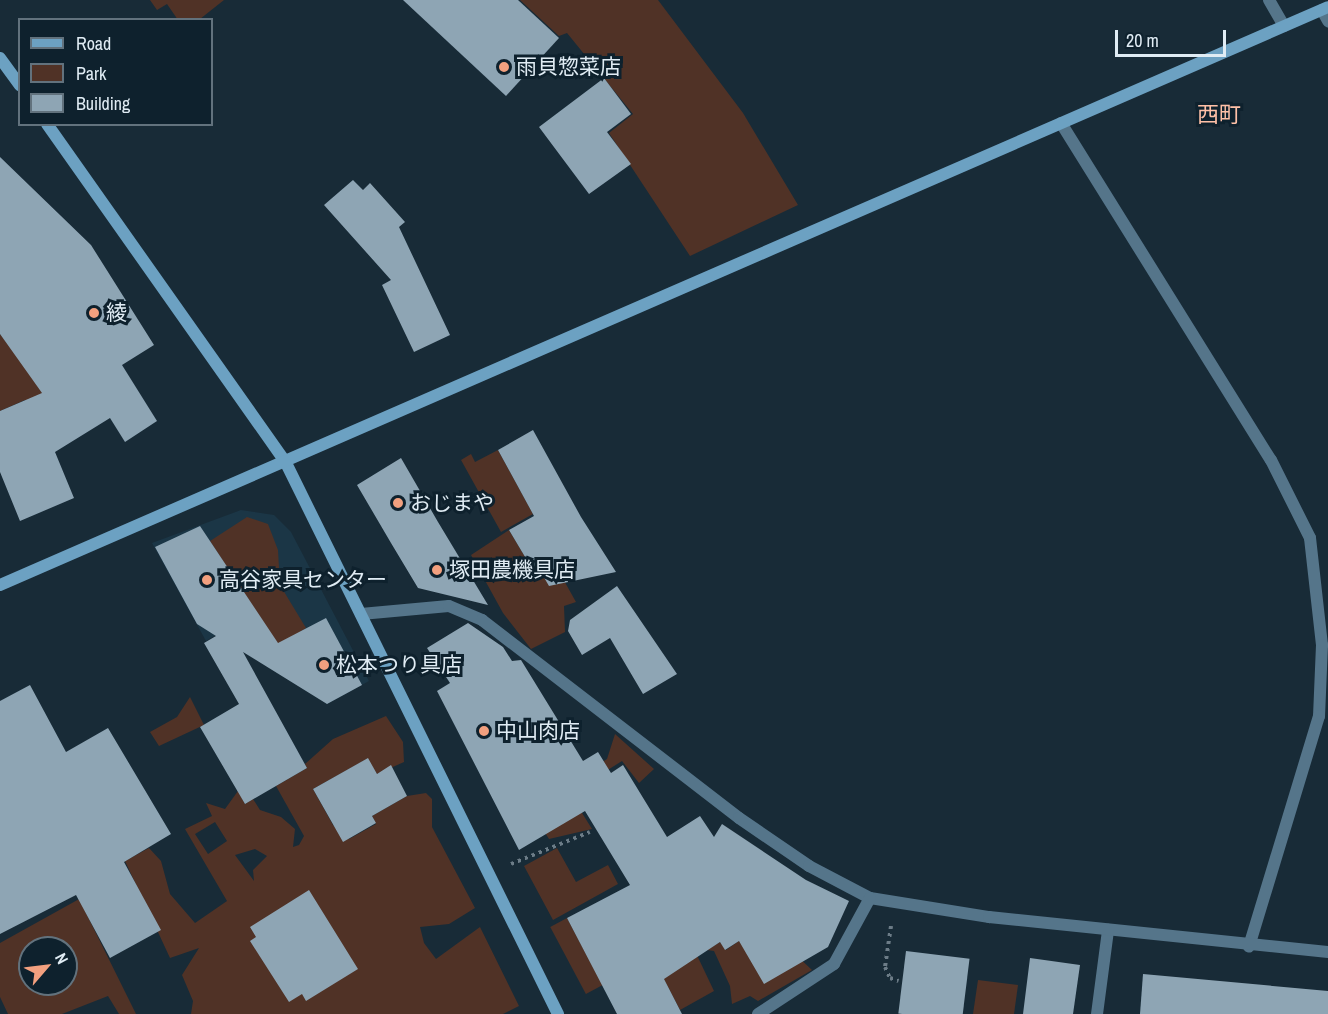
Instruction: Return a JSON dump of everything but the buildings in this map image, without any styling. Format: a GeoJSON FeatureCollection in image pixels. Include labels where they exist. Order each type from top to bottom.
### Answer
{"type":"FeatureCollection","features":[{"type":"Feature","properties":{"kind":"street"},"geometry":{"type":"LineString","coordinates":[[1269,0],[1284,26]]}},
{"type":"Feature","properties":{"kind":"street"},"geometry":{"type":"LineString","coordinates":[[0,585],[1325,8],[1328,21]]}},
{"type":"Feature","properties":{"kind":"street"},"geometry":{"type":"LineString","coordinates":[[0,58],[18,83]]}},
{"type":"Feature","properties":{"kind":"street"},"geometry":{"type":"LineString","coordinates":[[1061,123],[1253,430],[1310,538],[1322,645],[1320,716],[1249,947]]}},
{"type":"Feature","properties":{"kind":"street"},"geometry":{"type":"LineString","coordinates":[[48,126],[285,461],[558,1014]]}},
{"type":"Feature","properties":{"kind":"street"},"geometry":{"type":"LineString","coordinates":[[361,614],[449,606],[482,620],[739,818],[808,866],[870,898],[1249,947],[1328,952]]}},
{"type":"Feature","properties":{"kind":"street"},"geometry":{"type":"LineString","coordinates":[[758,1014],[834,964],[870,898]]}},
{"type":"Feature","properties":{"kind":"street"},"geometry":{"type":"LineString","coordinates":[[1097,1014],[1108,930]]}},
{"type":"Feature","properties":{"kind":"path"},"geometry":{"type":"LineString","coordinates":[[510,865],[590,832]]}},
{"type":"Feature","properties":{"kind":"path"},"geometry":{"type":"LineString","coordinates":[[895,902],[885,967],[890,978],[898,981]]}},
{"type":"Feature","properties":{"kind":"shaded area"},"geometry":{"type":"Polygon","coordinates":[[[241,510],[274,515],[291,532],[369,681],[327,704],[256,611],[206,641],[152,543],[241,510]]]}},
{"type":"Feature","properties":{"kind":"green space"},"geometry":{"type":"Polygon","coordinates":[[[150,0],[224,0],[201,18],[177,18],[167,4],[157,10],[150,0]]]}},
{"type":"Feature","properties":{"kind":"green space"},"geometry":{"type":"Polygon","coordinates":[[[520,0],[658,0],[743,113],[798,205],[690,256],[609,133],[633,114],[567,33],[559,36],[520,0]]]}},
{"type":"Feature","properties":{"kind":"green space"},"geometry":{"type":"Polygon","coordinates":[[[0,334],[50,400],[37,427],[25,400],[0,411],[0,334]]]}},
{"type":"Feature","properties":{"kind":"green space"},"geometry":{"type":"Polygon","coordinates":[[[498,450],[533,514],[501,532],[461,460],[471,454],[475,462],[498,450]]]}},
{"type":"Feature","properties":{"kind":"green space"},"geometry":{"type":"Polygon","coordinates":[[[247,517],[268,524],[278,550],[280,585],[306,628],[300,632],[305,642],[283,654],[210,541],[247,517]]]}},
{"type":"Feature","properties":{"kind":"green space"},"geometry":{"type":"Polygon","coordinates":[[[509,530],[534,572],[553,561],[576,602],[564,606],[565,632],[531,649],[503,613],[471,555],[509,530]]]}},
{"type":"Feature","properties":{"kind":"green space"},"geometry":{"type":"Polygon","coordinates":[[[190,697],[204,725],[159,746],[150,732],[177,717],[190,697]]]}},
{"type":"Feature","properties":{"kind":"green space"},"geometry":{"type":"Polygon","coordinates":[[[386,716],[403,742],[404,762],[377,774],[367,759],[313,789],[333,825],[349,839],[376,824],[372,816],[407,796],[426,793],[432,799],[432,827],[475,908],[449,924],[420,927],[424,943],[436,959],[480,927],[519,1006],[503,1014],[191,1014],[193,1001],[182,975],[199,948],[170,958],[125,861],[149,848],[161,861],[170,894],[195,923],[227,901],[185,829],[212,816],[206,803],[225,809],[238,791],[245,804],[253,799],[260,810],[281,817],[295,829],[293,847],[299,845],[304,836],[276,786],[307,768],[305,764],[333,739],[386,716]],[[215,822],[195,834],[208,854],[227,841],[215,822]],[[255,849],[235,855],[254,881],[253,870],[267,856],[255,849]]]}},
{"type":"Feature","properties":{"kind":"green space"},"geometry":{"type":"Polygon","coordinates":[[[615,734],[654,769],[639,783],[622,761],[576,790],[577,805],[592,829],[549,839],[542,828],[552,794],[607,759],[615,734]]]}},
{"type":"Feature","properties":{"kind":"green space"},"geometry":{"type":"Polygon","coordinates":[[[557,848],[576,882],[608,865],[618,884],[553,920],[524,866],[557,848]]]}},
{"type":"Feature","properties":{"kind":"green space"},"geometry":{"type":"Polygon","coordinates":[[[90,893],[85,911],[136,1014],[119,1014],[108,996],[62,1014],[8,1014],[0,997],[0,943],[90,893]]]}},
{"type":"Feature","properties":{"kind":"green space"},"geometry":{"type":"Polygon","coordinates":[[[567,918],[603,985],[586,994],[550,927],[567,918]]]}},
{"type":"Feature","properties":{"kind":"green space"},"geometry":{"type":"Polygon","coordinates":[[[763,924],[812,970],[758,1001],[750,996],[732,1004],[730,986],[714,951],[707,950],[720,942],[726,950],[763,924]]]}},
{"type":"Feature","properties":{"kind":"green space"},"geometry":{"type":"Polygon","coordinates":[[[694,949],[714,991],[680,1010],[653,959],[694,949]]]}},
{"type":"Feature","properties":{"kind":"green space"},"geometry":{"type":"Polygon","coordinates":[[[978,980],[1018,985],[1014,1014],[973,1014],[978,980]]]}},
{"type":"Feature","properties":{"kind":"place","name":"雨貝惣菜店"},"geometry":{"type":"Point","coordinates":[504,67]}},
{"type":"Feature","properties":{"kind":"place","name":"綾"},"geometry":{"type":"Point","coordinates":[94,313]}},
{"type":"Feature","properties":{"kind":"place","name":"おじまや"},"geometry":{"type":"Point","coordinates":[398,503]}},
{"type":"Feature","properties":{"kind":"place","name":"塚田農機具店"},"geometry":{"type":"Point","coordinates":[437,570]}},
{"type":"Feature","properties":{"kind":"place","name":"高谷家具センター"},"geometry":{"type":"Point","coordinates":[207,580]}},
{"type":"Feature","properties":{"kind":"place","name":"松本つり具店"},"geometry":{"type":"Point","coordinates":[324,665]}},
{"type":"Feature","properties":{"kind":"place","name":"中山肉店"},"geometry":{"type":"Point","coordinates":[484,731]}},
{"type":"Feature","properties":{"kind":"district","name":"西町"},"geometry":{"type":"Point","coordinates":[1219,115]}}]}
